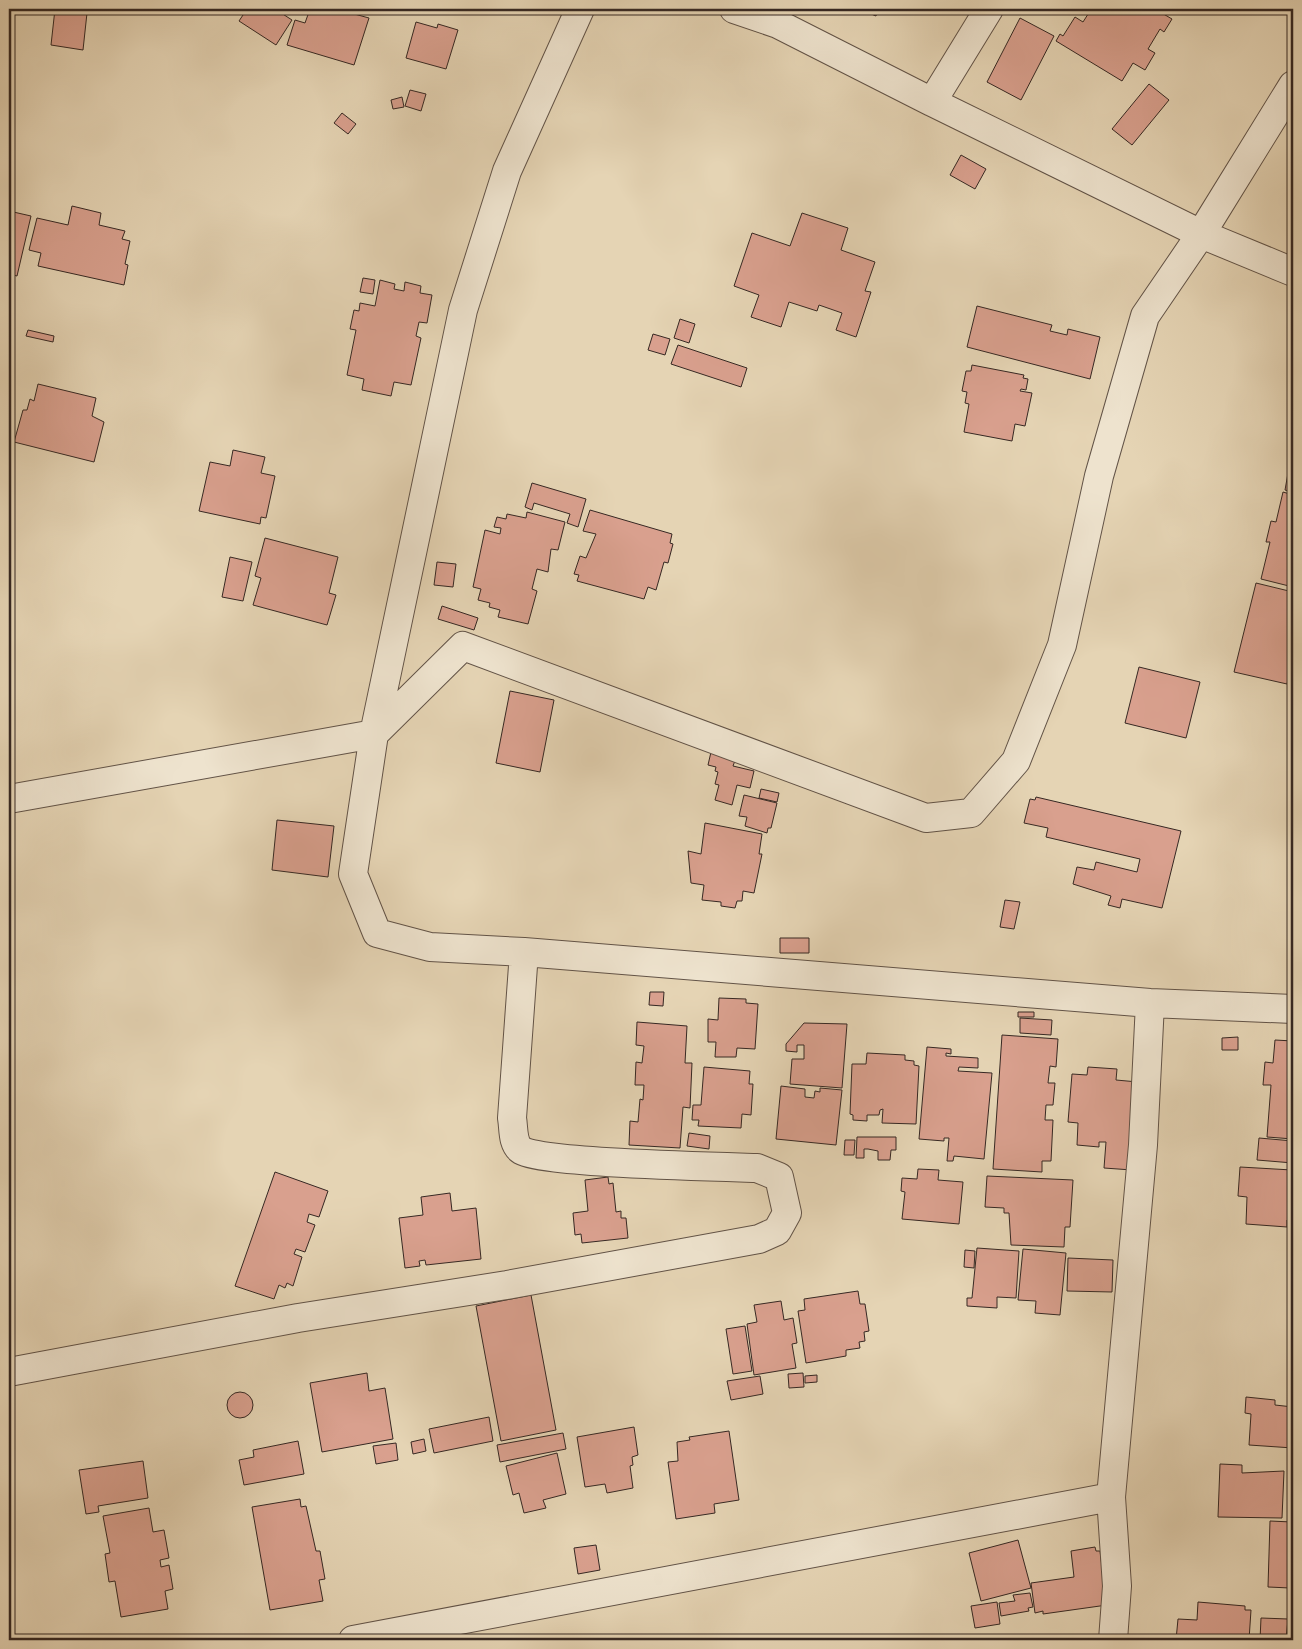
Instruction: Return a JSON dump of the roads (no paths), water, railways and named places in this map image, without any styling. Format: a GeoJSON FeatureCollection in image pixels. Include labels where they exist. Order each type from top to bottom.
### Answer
{"type":"FeatureCollection","features":[{"type":"Feature","properties":{"kind":"street"},"geometry":{"type":"LineString","coordinates":[[580,9],[506,171],[463,310],[374,734],[353,874],[377,933],[430,947],[524,952],[1150,1003],[1293,1009]]}},
{"type":"Feature","properties":{"kind":"street"},"geometry":{"type":"LineString","coordinates":[[734,9],[778,24],[1201,234],[1293,272]]}},
{"type":"Feature","properties":{"kind":"street"},"geometry":{"type":"LineString","coordinates":[[932,102],[989,9]]}},
{"type":"Feature","properties":{"kind":"street"},"geometry":{"type":"LineString","coordinates":[[9,799],[374,734],[463,646],[926,818],[971,813],[1016,761],[1062,645],[1099,476],[1145,316],[1201,234],[1293,85]]}},
{"type":"Feature","properties":{"kind":"street"},"geometry":{"type":"LineString","coordinates":[[9,1372],[298,1318],[507,1285],[759,1239],[777,1231],[786,1214],[779,1177],[757,1168],[560,1159],[523,1152],[515,1144],[512,1118],[524,952]]}},
{"type":"Feature","properties":{"kind":"street"},"geometry":{"type":"LineString","coordinates":[[1114,1640],[1116,1586],[1111,1497],[1143,1144],[1150,1003]]}},
{"type":"Feature","properties":{"kind":"street"},"geometry":{"type":"LineString","coordinates":[[353,1640],[1111,1497]]}}]}
